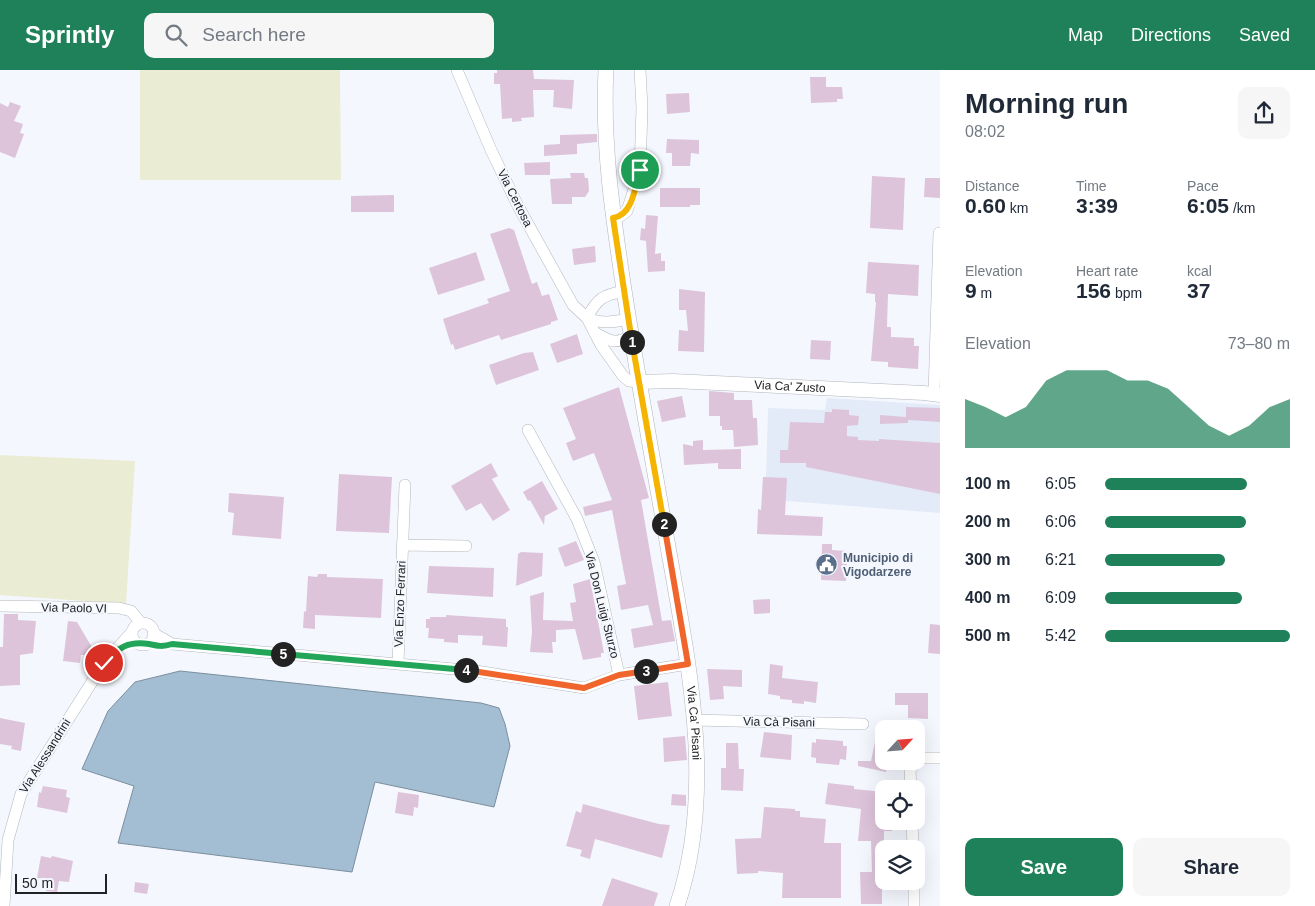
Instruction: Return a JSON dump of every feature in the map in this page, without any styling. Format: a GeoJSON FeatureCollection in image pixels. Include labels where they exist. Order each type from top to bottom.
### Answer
{"type":"FeatureCollection","features":[{"type":"Feature","properties":{"kind":"main road","name":"Via Ca' Pisani"},"geometry":{"type":"LineString","coordinates":[[606,70],[607,158],[613,218],[639,382],[688,664],[694,720],[695,813],[685,879],[677,906]]}},
{"type":"Feature","properties":{"kind":"street","name":"Via Certosa"},"geometry":{"type":"LineString","coordinates":[[457,70],[491,150],[518,206],[573,305],[587,318],[601,345],[623,376],[629,381],[639,382]]}},
{"type":"Feature","properties":{"kind":"street"},"geometry":{"type":"LineString","coordinates":[[613,218],[620,217],[627,212],[640,170],[642,108],[640,70]]}},
{"type":"Feature","properties":{"kind":"street"},"geometry":{"type":"LineString","coordinates":[[937,395],[939,233]]}},
{"type":"Feature","properties":{"kind":"street"},"geometry":{"type":"LineString","coordinates":[[624,291],[608,294],[596,302],[587,318],[595,322],[629,319]]}},
{"type":"Feature","properties":{"kind":"street"},"geometry":{"type":"LineString","coordinates":[[594,332],[610,342],[617,342],[632,336]]}},
{"type":"Feature","properties":{"kind":"street","name":"Via Ca' Zusto"},"geometry":{"type":"LineString","coordinates":[[639,382],[937,395]]}},
{"type":"Feature","properties":{"kind":"street","name":"Via Don Luigi Sturzo"},"geometry":{"type":"LineString","coordinates":[[528,430],[577,519],[594,562],[619,675]]}},
{"type":"Feature","properties":{"kind":"street","name":"Via Enzo Ferrari"},"geometry":{"type":"LineString","coordinates":[[398,663],[405,485]]}},
{"type":"Feature","properties":{"kind":"street","name":"Via Enzo Ferrari"},"geometry":{"type":"LineString","coordinates":[[402,545],[466,546]]}},
{"type":"Feature","properties":{"kind":"street","name":"Via Paolo VI"},"geometry":{"type":"LineString","coordinates":[[0,606],[119,608],[131,611],[141,623]]}},
{"type":"Feature","properties":{"kind":"street"},"geometry":{"type":"LineString","coordinates":[[117,649],[142,643],[152,639],[153,633],[148,624],[141,623],[132,632],[133,638],[142,643]]}},
{"type":"Feature","properties":{"kind":"street","name":"Via Alessandrini"},"geometry":{"type":"LineString","coordinates":[[4,906],[4,840],[20,794],[104,663],[132,632]]}},
{"type":"Feature","properties":{"kind":"street","name":"Via Don Luigi Sturzo"},"geometry":{"type":"LineString","coordinates":[[153,633],[172,644]]}},
{"type":"Feature","properties":{"kind":"street","name":"Via Don Luigi Sturzo"},"geometry":{"type":"LineString","coordinates":[[142,643],[155,646],[172,644],[398,663],[584,688],[619,675],[688,664]]}},
{"type":"Feature","properties":{"kind":"street","name":"Via Cà Pisani"},"geometry":{"type":"LineString","coordinates":[[694,720],[863,724]]}},
{"type":"Feature","properties":{"kind":"street"},"geometry":{"type":"LineString","coordinates":[[911,780],[910,770],[920,758],[940,758]]}},
{"type":"Feature","properties":{"kind":"street"},"geometry":{"type":"LineString","coordinates":[[914,890],[914,906]]}},
{"type":"Feature","properties":{"kind":"shaded area"},"geometry":{"type":"Polygon","coordinates":[[[827,398],[940,405],[940,513],[762,499],[763,477],[766,477],[768,408],[825,410],[827,398]]]}},
{"type":"Feature","properties":{"kind":"green space"},"geometry":{"type":"Polygon","coordinates":[[[140,70],[340,70],[341,180],[140,180],[140,70]]]}},
{"type":"Feature","properties":{"kind":"green space"},"geometry":{"type":"Polygon","coordinates":[[[0,455],[135,461],[126,604],[0,595],[0,455]]]}},
{"type":"Feature","properties":{"kind":"water"},"geometry":{"type":"Polygon","coordinates":[[[180,671],[481,703],[499,708],[510,746],[494,807],[375,782],[352,872],[118,843],[134,786],[82,769],[108,711],[135,682],[180,671]]]}},
{"type":"Feature","properties":{"kind":"building"},"geometry":{"type":"Polygon","coordinates":[[[497,70],[533,70],[534,79],[574,80],[572,109],[553,107],[554,90],[533,90],[534,117],[521,118],[522,121],[512,122],[512,118],[502,119],[500,84],[494,84],[494,73],[497,73],[497,70]]]}},
{"type":"Feature","properties":{"kind":"building"},"geometry":{"type":"Polygon","coordinates":[[[810,77],[826,77],[826,87],[842,87],[843,99],[837,99],[837,102],[811,103],[810,77]]]}},
{"type":"Feature","properties":{"kind":"building"},"geometry":{"type":"Polygon","coordinates":[[[689,93],[690,112],[667,114],[666,94],[689,93]]]}},
{"type":"Feature","properties":{"kind":"building"},"geometry":{"type":"Polygon","coordinates":[[[10,102],[21,106],[14,121],[23,124],[20,133],[24,134],[15,158],[0,152],[0,103],[8,107],[10,102]]]}},
{"type":"Feature","properties":{"kind":"building"},"geometry":{"type":"Polygon","coordinates":[[[597,134],[597,142],[577,144],[577,154],[544,156],[544,145],[560,144],[560,135],[597,134]]]}},
{"type":"Feature","properties":{"kind":"building"},"geometry":{"type":"Polygon","coordinates":[[[667,139],[699,140],[699,154],[691,153],[690,166],[672,166],[672,153],[666,153],[667,139]]]}},
{"type":"Feature","properties":{"kind":"building"},"geometry":{"type":"Polygon","coordinates":[[[550,162],[550,175],[525,175],[524,163],[550,162]]]}},
{"type":"Feature","properties":{"kind":"building"},"geometry":{"type":"Polygon","coordinates":[[[570,173],[584,173],[585,178],[588,178],[589,191],[585,197],[572,197],[572,204],[552,204],[550,179],[571,178],[570,173]]]}},
{"type":"Feature","properties":{"kind":"building"},"geometry":{"type":"Polygon","coordinates":[[[872,176],[905,178],[903,230],[870,228],[872,176]]]}},
{"type":"Feature","properties":{"kind":"building"},"geometry":{"type":"Polygon","coordinates":[[[925,178],[940,178],[940,198],[924,197],[925,178]]]}},
{"type":"Feature","properties":{"kind":"building"},"geometry":{"type":"Polygon","coordinates":[[[660,188],[700,188],[700,205],[660,207],[660,188]]]}},
{"type":"Feature","properties":{"kind":"building"},"geometry":{"type":"Polygon","coordinates":[[[394,195],[394,212],[351,212],[351,196],[394,195]]]}},
{"type":"Feature","properties":{"kind":"building"},"geometry":{"type":"Polygon","coordinates":[[[646,215],[658,216],[655,254],[661,253],[661,261],[665,261],[665,271],[648,272],[646,241],[640,240],[641,228],[645,229],[646,215]]]}},
{"type":"Feature","properties":{"kind":"building"},"geometry":{"type":"Polygon","coordinates":[[[509,228],[514,230],[532,284],[537,282],[542,296],[549,294],[558,320],[501,340],[499,335],[455,350],[453,344],[451,345],[443,319],[489,303],[487,299],[510,291],[490,234],[509,228]]]}},
{"type":"Feature","properties":{"kind":"building"},"geometry":{"type":"Polygon","coordinates":[[[595,246],[596,262],[574,265],[572,249],[595,246]]]}},
{"type":"Feature","properties":{"kind":"building"},"geometry":{"type":"Polygon","coordinates":[[[476,252],[485,280],[438,295],[429,268],[476,252]]]}},
{"type":"Feature","properties":{"kind":"building"},"geometry":{"type":"Polygon","coordinates":[[[868,262],[919,265],[918,296],[888,294],[887,327],[891,327],[891,337],[914,338],[914,346],[919,346],[918,369],[888,367],[888,362],[871,361],[876,302],[875,294],[866,293],[868,262]]]}},
{"type":"Feature","properties":{"kind":"building"},"geometry":{"type":"Polygon","coordinates":[[[679,289],[705,292],[704,352],[678,351],[679,330],[688,331],[686,310],[679,310],[679,289]]]}},
{"type":"Feature","properties":{"kind":"building"},"geometry":{"type":"Polygon","coordinates":[[[577,334],[583,354],[557,363],[550,344],[577,334]]]}},
{"type":"Feature","properties":{"kind":"building"},"geometry":{"type":"Polygon","coordinates":[[[811,340],[831,341],[830,360],[810,359],[811,340]]]}},
{"type":"Feature","properties":{"kind":"building"},"geometry":{"type":"Polygon","coordinates":[[[533,352],[539,370],[496,385],[489,365],[524,353],[533,352]]]}},
{"type":"Feature","properties":{"kind":"building"},"geometry":{"type":"Polygon","coordinates":[[[619,387],[649,498],[641,500],[662,621],[671,620],[675,641],[634,648],[631,629],[653,625],[648,605],[621,610],[617,586],[626,584],[612,510],[585,516],[583,507],[612,500],[594,453],[573,461],[566,443],[576,439],[563,408],[619,387]]]}},
{"type":"Feature","properties":{"kind":"building"},"geometry":{"type":"Polygon","coordinates":[[[709,391],[734,393],[734,400],[752,400],[753,418],[757,418],[758,445],[734,447],[733,430],[722,430],[720,416],[709,416],[709,391]]]}},
{"type":"Feature","properties":{"kind":"building"},"geometry":{"type":"Polygon","coordinates":[[[682,396],[686,417],[662,422],[657,401],[682,396]]]}},
{"type":"Feature","properties":{"kind":"building"},"geometry":{"type":"Polygon","coordinates":[[[906,407],[940,408],[940,422],[908,420],[908,423],[880,424],[880,415],[906,417],[906,407]]]}},
{"type":"Feature","properties":{"kind":"building"},"geometry":{"type":"Polygon","coordinates":[[[832,409],[849,410],[849,415],[859,416],[858,425],[847,426],[847,436],[858,437],[858,440],[879,441],[879,439],[940,443],[940,494],[806,467],[806,463],[780,463],[780,450],[788,450],[790,422],[824,423],[825,412],[832,412],[832,409]]]}},
{"type":"Feature","properties":{"kind":"building"},"geometry":{"type":"Polygon","coordinates":[[[703,440],[703,450],[741,449],[741,469],[718,469],[718,463],[684,465],[683,444],[693,446],[693,441],[703,440]]]}},
{"type":"Feature","properties":{"kind":"building"},"geometry":{"type":"Polygon","coordinates":[[[491,463],[498,476],[492,479],[510,510],[493,521],[481,503],[466,511],[451,486],[491,463]]]}},
{"type":"Feature","properties":{"kind":"building"},"geometry":{"type":"Polygon","coordinates":[[[339,474],[392,477],[389,533],[336,531],[339,474]]]}},
{"type":"Feature","properties":{"kind":"building"},"geometry":{"type":"Polygon","coordinates":[[[763,477],[787,478],[785,515],[823,517],[822,536],[757,534],[758,509],[761,510],[763,477]]]}},
{"type":"Feature","properties":{"kind":"building"},"geometry":{"type":"Polygon","coordinates":[[[542,481],[558,509],[545,515],[544,525],[530,500],[528,501],[523,492],[542,481]]]}},
{"type":"Feature","properties":{"kind":"building"},"geometry":{"type":"Polygon","coordinates":[[[229,493],[284,497],[281,539],[232,535],[234,513],[228,512],[229,493]]]}},
{"type":"Feature","properties":{"kind":"building"},"geometry":{"type":"Polygon","coordinates":[[[576,541],[584,560],[565,567],[558,548],[576,541]]]}},
{"type":"Feature","properties":{"kind":"building"},"geometry":{"type":"Polygon","coordinates":[[[822,544],[832,544],[832,550],[847,551],[846,581],[821,580],[822,544]]]}},
{"type":"Feature","properties":{"kind":"building"},"geometry":{"type":"Polygon","coordinates":[[[521,552],[543,553],[542,576],[516,586],[518,554],[521,552]]]}},
{"type":"Feature","properties":{"kind":"building"},"geometry":{"type":"Polygon","coordinates":[[[429,566],[494,568],[493,597],[427,593],[429,566]]]}},
{"type":"Feature","properties":{"kind":"building"},"geometry":{"type":"Polygon","coordinates":[[[318,574],[327,574],[327,577],[383,579],[381,618],[315,615],[315,629],[303,628],[308,576],[317,577],[318,574]]]}},
{"type":"Feature","properties":{"kind":"building"},"geometry":{"type":"Polygon","coordinates":[[[590,579],[604,653],[601,653],[601,657],[583,660],[575,629],[556,630],[556,642],[552,642],[553,653],[530,652],[532,632],[530,596],[544,592],[543,620],[573,621],[570,603],[576,602],[573,584],[590,579]]]}},
{"type":"Feature","properties":{"kind":"building"},"geometry":{"type":"Polygon","coordinates":[[[770,599],[770,613],[754,614],[753,600],[770,599]]]}},
{"type":"Feature","properties":{"kind":"building"},"geometry":{"type":"Polygon","coordinates":[[[4,614],[18,614],[18,620],[36,621],[33,653],[20,655],[20,685],[0,686],[0,647],[3,647],[4,614]]]}},
{"type":"Feature","properties":{"kind":"building"},"geometry":{"type":"Polygon","coordinates":[[[446,615],[506,619],[506,627],[508,627],[507,647],[482,645],[483,636],[458,635],[458,643],[444,642],[444,639],[428,638],[429,628],[426,628],[426,619],[430,619],[430,617],[446,617],[446,615]]]}},
{"type":"Feature","properties":{"kind":"building"},"geometry":{"type":"Polygon","coordinates":[[[68,621],[77,622],[93,649],[89,649],[87,655],[81,655],[80,663],[63,661],[68,621]]]}},
{"type":"Feature","properties":{"kind":"building"},"geometry":{"type":"Polygon","coordinates":[[[930,624],[940,625],[940,654],[928,653],[930,624]]]}},
{"type":"Feature","properties":{"kind":"building"},"geometry":{"type":"Polygon","coordinates":[[[770,664],[783,666],[782,678],[818,682],[816,703],[804,701],[804,704],[792,703],[792,700],[780,699],[780,696],[768,694],[770,664]]]}},
{"type":"Feature","properties":{"kind":"building"},"geometry":{"type":"Polygon","coordinates":[[[707,669],[742,670],[742,687],[723,686],[724,699],[710,700],[707,669]]]}},
{"type":"Feature","properties":{"kind":"building"},"geometry":{"type":"Polygon","coordinates":[[[668,682],[672,716],[638,720],[634,686],[668,682]]]}},
{"type":"Feature","properties":{"kind":"building"},"geometry":{"type":"Polygon","coordinates":[[[895,693],[928,693],[928,719],[908,718],[908,705],[895,705],[895,693]]]}},
{"type":"Feature","properties":{"kind":"building"},"geometry":{"type":"Polygon","coordinates":[[[0,718],[25,723],[21,751],[11,749],[12,746],[0,744],[0,718]]]}},
{"type":"Feature","properties":{"kind":"building"},"geometry":{"type":"Polygon","coordinates":[[[764,732],[792,735],[791,760],[760,757],[764,732]]]}},
{"type":"Feature","properties":{"kind":"building"},"geometry":{"type":"Polygon","coordinates":[[[685,736],[687,760],[664,762],[663,738],[685,736]]]}},
{"type":"Feature","properties":{"kind":"building"},"geometry":{"type":"Polygon","coordinates":[[[816,739],[843,741],[843,746],[847,746],[846,760],[840,759],[839,765],[816,763],[816,758],[811,757],[812,742],[816,743],[816,739]]]}},
{"type":"Feature","properties":{"kind":"building"},"geometry":{"type":"Polygon","coordinates":[[[875,742],[875,770],[858,766],[858,761],[871,761],[875,742]]]}},
{"type":"Feature","properties":{"kind":"building"},"geometry":{"type":"Polygon","coordinates":[[[726,743],[738,743],[739,769],[744,769],[743,791],[721,790],[721,768],[726,768],[726,743]]]}},
{"type":"Feature","properties":{"kind":"building"},"geometry":{"type":"Polygon","coordinates":[[[828,783],[875,791],[875,830],[892,831],[884,831],[884,840],[875,840],[875,890],[882,890],[882,904],[861,904],[860,872],[872,872],[871,841],[858,841],[861,809],[825,804],[828,783]]]}},
{"type":"Feature","properties":{"kind":"building"},"geometry":{"type":"Polygon","coordinates":[[[43,786],[67,790],[66,797],[70,798],[67,813],[37,807],[39,792],[41,793],[43,786]]]}},
{"type":"Feature","properties":{"kind":"building"},"geometry":{"type":"Polygon","coordinates":[[[398,792],[419,795],[418,808],[414,807],[413,816],[395,813],[398,792]]]}},
{"type":"Feature","properties":{"kind":"building"},"geometry":{"type":"Polygon","coordinates":[[[672,794],[686,795],[686,806],[671,805],[672,794]]]}},
{"type":"Feature","properties":{"kind":"building"},"geometry":{"type":"Polygon","coordinates":[[[583,804],[659,824],[670,825],[662,858],[595,839],[590,859],[580,856],[582,850],[566,846],[576,811],[581,813],[583,804]]]}},
{"type":"Feature","properties":{"kind":"building"},"geometry":{"type":"Polygon","coordinates":[[[764,807],[795,809],[795,811],[800,811],[800,817],[826,819],[824,843],[841,843],[841,898],[782,898],[783,873],[758,871],[758,873],[737,874],[735,839],[761,838],[764,807]]]}},
{"type":"Feature","properties":{"kind":"building"},"geometry":{"type":"Polygon","coordinates":[[[41,856],[51,858],[52,856],[73,861],[69,882],[59,881],[57,892],[46,891],[47,879],[37,878],[41,856]]]}},
{"type":"Feature","properties":{"kind":"building"},"geometry":{"type":"Polygon","coordinates":[[[612,878],[658,893],[654,906],[602,906],[612,878]]]}},
{"type":"Feature","properties":{"kind":"building"},"geometry":{"type":"Polygon","coordinates":[[[135,882],[149,884],[147,894],[134,892],[135,882]]]}},
{"type":"Feature","properties":{"kind":"place","name":"Municipio di Vigodarzere"},"geometry":{"type":"Point","coordinates":[827,565]}},
{"type":"Feature","properties":{"kind":"route"},"geometry":{"type":"LineString","coordinates":[[104,663],[117,649],[124,646],[137,643],[155,646],[172,644],[398,663],[584,688],[619,675],[688,664],[633,350],[613,218],[620,217],[627,212],[640,170]]}}]}
